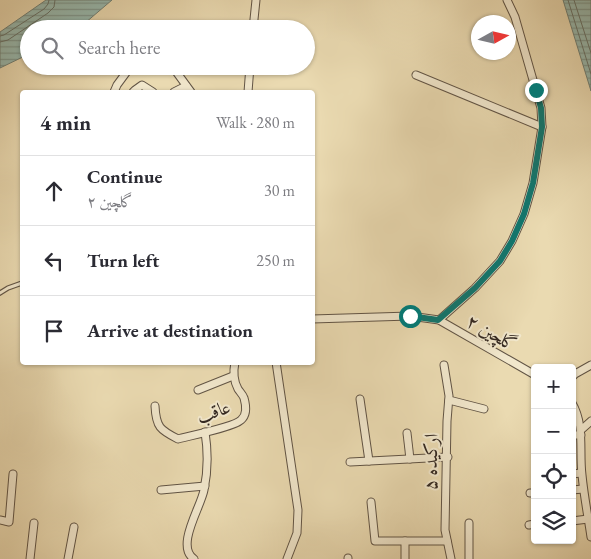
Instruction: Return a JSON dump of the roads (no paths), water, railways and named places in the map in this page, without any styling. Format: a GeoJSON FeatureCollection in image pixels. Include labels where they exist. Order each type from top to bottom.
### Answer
{"type":"FeatureCollection","features":[{"type":"Feature","properties":{"kind":"street"},"geometry":{"type":"LineString","coordinates":[[254,20],[256,0]]}},
{"type":"Feature","properties":{"kind":"street"},"geometry":{"type":"LineString","coordinates":[[438,320],[475,288],[500,261],[512,241],[524,214],[533,183],[542,127],[541,108],[515,17],[507,0]]}},
{"type":"Feature","properties":{"kind":"street"},"geometry":{"type":"LineString","coordinates":[[115,90],[124,75]]}},
{"type":"Feature","properties":{"kind":"street"},"geometry":{"type":"LineString","coordinates":[[178,75],[189,90]]}},
{"type":"Feature","properties":{"kind":"street"},"geometry":{"type":"LineString","coordinates":[[248,90],[249,75]]}},
{"type":"Feature","properties":{"kind":"street"},"geometry":{"type":"LineString","coordinates":[[416,75],[542,127]]}},
{"type":"Feature","properties":{"kind":"street"},"geometry":{"type":"LineString","coordinates":[[135,90],[142,86],[149,90]]}},
{"type":"Feature","properties":{"kind":"street"},"geometry":{"type":"LineString","coordinates":[[178,90],[186,86]]}},
{"type":"Feature","properties":{"kind":"street","name":"گلچین ۲"},"geometry":{"type":"LineString","coordinates":[[315,319],[410,316],[438,320],[531,373]]}},
{"type":"Feature","properties":{"kind":"street","name":"عاقب"},"geometry":{"type":"LineString","coordinates":[[155,406],[160,428],[178,439],[229,426],[242,420],[246,412],[244,397],[238,389],[234,376],[234,365]]}},
{"type":"Feature","properties":{"kind":"street"},"geometry":{"type":"LineString","coordinates":[[276,365],[298,510],[297,533],[287,559]]}},
{"type":"Feature","properties":{"kind":"street","name":"ارکیده ۵"},"geometry":{"type":"LineString","coordinates":[[444,365],[449,400],[445,530],[451,559]]}},
{"type":"Feature","properties":{"kind":"street"},"geometry":{"type":"LineString","coordinates":[[576,373],[591,365]]}},
{"type":"Feature","properties":{"kind":"street"},"geometry":{"type":"LineString","coordinates":[[198,390],[234,376]]}},
{"type":"Feature","properties":{"kind":"street"},"geometry":{"type":"LineString","coordinates":[[360,399],[369,461]]}},
{"type":"Feature","properties":{"kind":"street"},"geometry":{"type":"LineString","coordinates":[[449,400],[484,408]]}},
{"type":"Feature","properties":{"kind":"street"},"geometry":{"type":"LineString","coordinates":[[575,409],[581,432],[583,489],[591,537]]}},
{"type":"Feature","properties":{"kind":"street"},"geometry":{"type":"LineString","coordinates":[[576,434],[581,432],[591,421]]}},
{"type":"Feature","properties":{"kind":"street"},"geometry":{"type":"LineString","coordinates":[[194,559],[190,556],[187,541],[205,486],[208,455],[205,432]]}},
{"type":"Feature","properties":{"kind":"street"},"geometry":{"type":"LineString","coordinates":[[407,433],[410,459]]}},
{"type":"Feature","properties":{"kind":"street"},"geometry":{"type":"LineString","coordinates":[[350,462],[448,456]]}},
{"type":"Feature","properties":{"kind":"street"},"geometry":{"type":"LineString","coordinates":[[576,474],[582,473]]}},
{"type":"Feature","properties":{"kind":"street"},"geometry":{"type":"LineString","coordinates":[[0,520],[9,522],[13,474]]}},
{"type":"Feature","properties":{"kind":"street"},"geometry":{"type":"LineString","coordinates":[[161,490],[205,486]]}},
{"type":"Feature","properties":{"kind":"street"},"geometry":{"type":"LineString","coordinates":[[576,490],[583,489]]}},
{"type":"Feature","properties":{"kind":"street"},"geometry":{"type":"LineString","coordinates":[[371,502],[375,541],[447,540]]}},
{"type":"Feature","properties":{"kind":"street"},"geometry":{"type":"LineString","coordinates":[[576,520],[588,519]]}},
{"type":"Feature","properties":{"kind":"street"},"geometry":{"type":"LineString","coordinates":[[469,523],[469,559]]}},
{"type":"Feature","properties":{"kind":"street"},"geometry":{"type":"LineString","coordinates":[[30,559],[34,524]]}},
{"type":"Feature","properties":{"kind":"street"},"geometry":{"type":"LineString","coordinates":[[68,559],[74,527]]}},
{"type":"Feature","properties":{"kind":"street"},"geometry":{"type":"LineString","coordinates":[[405,541],[405,559]]}},
{"type":"Feature","properties":{"kind":"lane"},"geometry":{"type":"LineString","coordinates":[[0,293],[20,284]]}},
{"type":"Feature","properties":{"kind":"water"},"geometry":{"type":"Polygon","coordinates":[[[46,0],[112,0],[89,20],[20,20],[20,58],[0,68],[0,32],[46,0]]]}},
{"type":"Feature","properties":{"kind":"water"},"geometry":{"type":"Polygon","coordinates":[[[563,0],[591,0],[591,91],[563,0]]]}}]}
